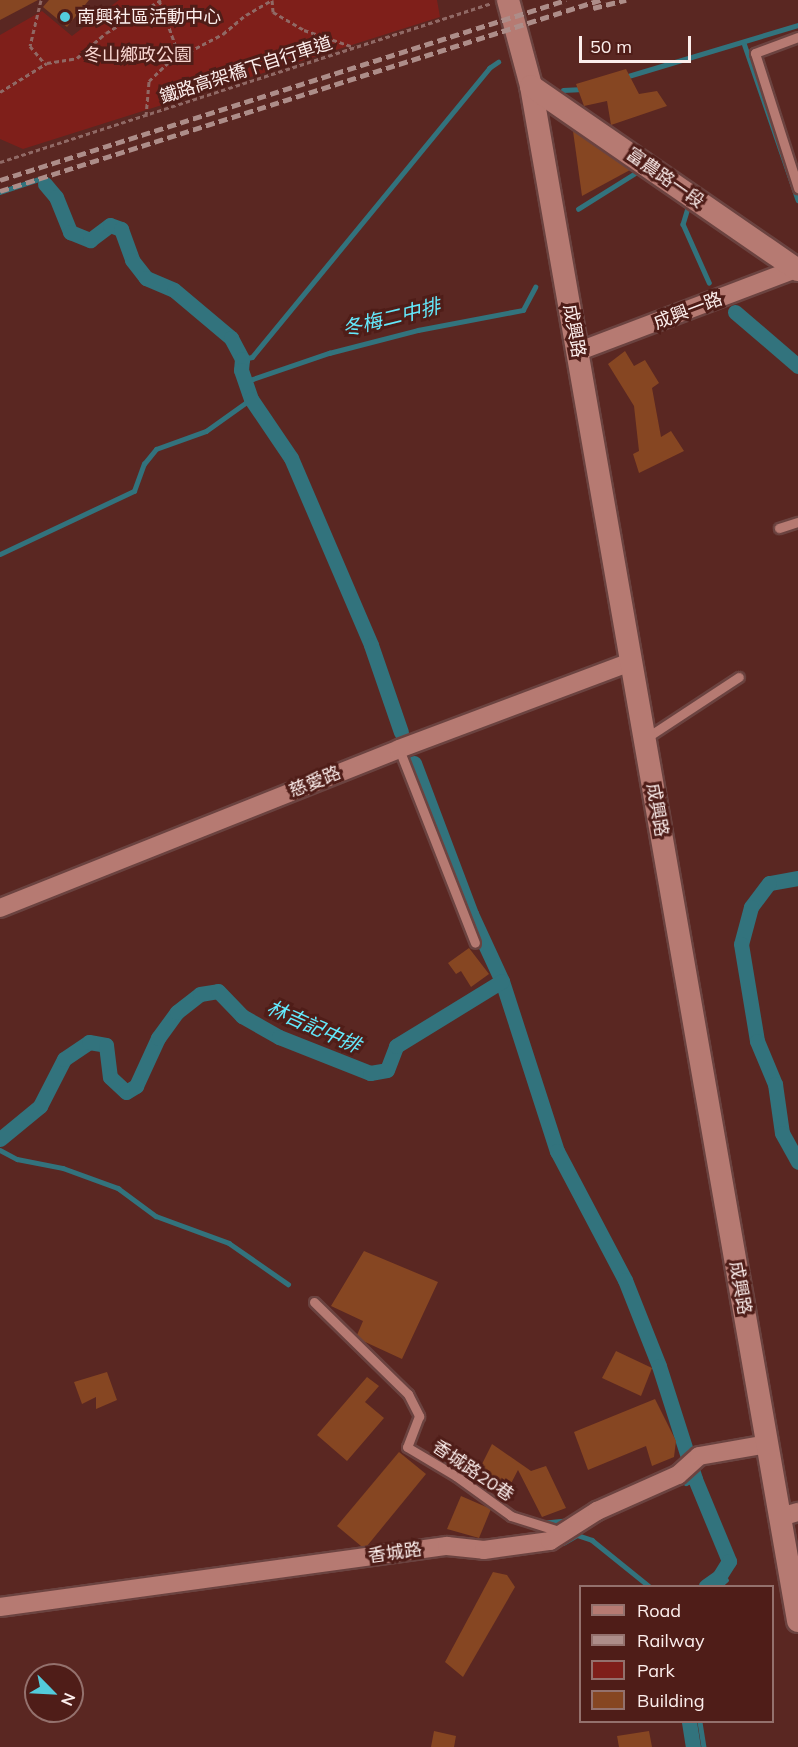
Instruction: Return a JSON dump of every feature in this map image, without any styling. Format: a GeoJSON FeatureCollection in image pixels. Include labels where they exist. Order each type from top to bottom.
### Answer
{"type":"FeatureCollection","features":[{"type":"Feature","properties":{"kind":"street","name":"成興路"},"geometry":{"type":"LineString","coordinates":[[508,0],[531,86],[766,1444],[789,1514],[798,1621]]}},
{"type":"Feature","properties":{"kind":"street","name":"富農路一段"},"geometry":{"type":"LineString","coordinates":[[531,86],[798,269]]}},
{"type":"Feature","properties":{"kind":"street","name":"成興一路"},"geometry":{"type":"LineString","coordinates":[[577,352],[798,269]]}},
{"type":"Feature","properties":{"kind":"street","name":"慈愛路"},"geometry":{"type":"LineString","coordinates":[[0,908],[399,749],[631,662]]}},
{"type":"Feature","properties":{"kind":"street","name":"香城路"},"geometry":{"type":"LineString","coordinates":[[0,1607],[447,1546],[484,1550],[535,1545],[565,1533],[597,1511],[678,1475],[699,1456],[766,1444]]}},
{"type":"Feature","properties":{"kind":"lane"},"geometry":{"type":"LineString","coordinates":[[798,37],[755,53],[798,188]]}},
{"type":"Feature","properties":{"kind":"lane"},"geometry":{"type":"LineString","coordinates":[[779,528],[798,522]]}},
{"type":"Feature","properties":{"kind":"lane"},"geometry":{"type":"LineString","coordinates":[[644,739],[739,677]]}},
{"type":"Feature","properties":{"kind":"lane"},"geometry":{"type":"LineString","coordinates":[[399,749],[475,943]]}},
{"type":"Feature","properties":{"kind":"lane","name":"香城路20巷"},"geometry":{"type":"LineString","coordinates":[[314,1302],[408,1394],[419,1416],[407,1447],[456,1476],[511,1516],[565,1533]]}},
{"type":"Feature","properties":{"kind":"path"},"geometry":{"type":"LineString","coordinates":[[41,0],[30,46],[45,64]]}},
{"type":"Feature","properties":{"kind":"path"},"geometry":{"type":"LineString","coordinates":[[0,92],[45,64],[77,58],[106,33],[160,0],[179,55]]}},
{"type":"Feature","properties":{"kind":"path"},"geometry":{"type":"LineString","coordinates":[[146,117],[149,81],[179,55],[223,34],[246,15],[272,0],[273,12],[304,30],[356,48]]}},
{"type":"Feature","properties":{"kind":"path","name":"鐵路高架橋下自行車道"},"geometry":{"type":"LineString","coordinates":[[0,162],[146,117],[500,0]]}},
{"type":"Feature","properties":{"kind":"green space","name":"冬山鄉政公園"},"geometry":{"type":"Polygon","coordinates":[[[119,0],[437,0],[440,17],[23,149],[0,139],[0,35],[42,11],[72,36],[119,0]]]}},
{"type":"Feature","properties":{"kind":"building"},"geometry":{"type":"Polygon","coordinates":[[[0,0],[38,0],[0,20],[0,0]]]}},
{"type":"Feature","properties":{"kind":"building","name":"南興社區活動中心"},"geometry":{"type":"Polygon","coordinates":[[[49,0],[89,0],[67,27],[43,7],[49,0]]]}},
{"type":"Feature","properties":{"kind":"building"},"geometry":{"type":"Polygon","coordinates":[[[626,69],[639,94],[657,91],[667,106],[611,125],[607,101],[584,106],[576,84],[626,69]]]}},
{"type":"Feature","properties":{"kind":"building"},"geometry":{"type":"Polygon","coordinates":[[[573,131],[630,170],[582,196],[573,131]]]}},
{"type":"Feature","properties":{"kind":"building"},"geometry":{"type":"Polygon","coordinates":[[[625,351],[634,366],[645,360],[659,383],[652,388],[661,437],[671,431],[684,451],[639,473],[633,454],[639,451],[634,406],[608,364],[625,351]]]}},
{"type":"Feature","properties":{"kind":"building"},"geometry":{"type":"Polygon","coordinates":[[[469,948],[489,974],[471,987],[461,971],[456,974],[448,963],[469,948]]]}},
{"type":"Feature","properties":{"kind":"building"},"geometry":{"type":"Polygon","coordinates":[[[364,1251],[438,1282],[402,1359],[363,1341],[357,1335],[363,1321],[331,1306],[364,1251]]]}},
{"type":"Feature","properties":{"kind":"building"},"geometry":{"type":"Polygon","coordinates":[[[616,1351],[652,1368],[641,1396],[602,1378],[616,1351]]]}},
{"type":"Feature","properties":{"kind":"building"},"geometry":{"type":"Polygon","coordinates":[[[107,1372],[117,1400],[96,1409],[96,1397],[82,1404],[74,1382],[107,1372]]]}},
{"type":"Feature","properties":{"kind":"building"},"geometry":{"type":"Polygon","coordinates":[[[367,1377],[379,1386],[365,1402],[384,1418],[347,1461],[317,1435],[367,1377]]]}},
{"type":"Feature","properties":{"kind":"building"},"geometry":{"type":"Polygon","coordinates":[[[655,1399],[676,1441],[674,1457],[652,1466],[646,1446],[588,1470],[574,1432],[655,1399]]]}},
{"type":"Feature","properties":{"kind":"building"},"geometry":{"type":"Polygon","coordinates":[[[492,1444],[531,1471],[546,1466],[566,1508],[542,1517],[518,1470],[505,1495],[475,1478],[492,1444]]]}},
{"type":"Feature","properties":{"kind":"building"},"geometry":{"type":"Polygon","coordinates":[[[399,1452],[426,1474],[367,1546],[361,1546],[337,1526],[399,1452]]]}},
{"type":"Feature","properties":{"kind":"building"},"geometry":{"type":"Polygon","coordinates":[[[461,1496],[491,1509],[479,1538],[447,1529],[461,1496]]]}},
{"type":"Feature","properties":{"kind":"building"},"geometry":{"type":"Polygon","coordinates":[[[493,1572],[507,1575],[515,1587],[463,1677],[445,1662],[493,1572]]]}},
{"type":"Feature","properties":{"kind":"building"},"geometry":{"type":"Polygon","coordinates":[[[434,1731],[456,1736],[454,1747],[431,1747],[434,1731]]]}},
{"type":"Feature","properties":{"kind":"building"},"geometry":{"type":"Polygon","coordinates":[[[649,1731],[652,1747],[619,1747],[617,1736],[649,1731]]]}},
{"type":"Feature","properties":{"kind":"waterway"},"geometry":{"type":"LineString","coordinates":[[625,77],[798,25]]}},
{"type":"Feature","properties":{"kind":"waterway"},"geometry":{"type":"LineString","coordinates":[[744,43],[798,200]]}},
{"type":"Feature","properties":{"kind":"waterway"},"geometry":{"type":"LineString","coordinates":[[242,359],[252,357],[489,68],[498,62]]}},
{"type":"Feature","properties":{"kind":"waterway"},"geometry":{"type":"LineString","coordinates":[[563,90],[583,89]]}},
{"type":"Feature","properties":{"kind":"waterway","name":"冬梅二中排"},"geometry":{"type":"LineString","coordinates":[[578,209],[637,172]]}},
{"type":"Feature","properties":{"kind":"waterway"},"geometry":{"type":"LineString","coordinates":[[0,192],[39,179]]}},
{"type":"Feature","properties":{"kind":"waterway"},"geometry":{"type":"LineString","coordinates":[[45,184],[56,197],[70,232],[90,240],[110,225],[121,229],[132,260],[146,278],[174,290],[231,338],[242,359],[241,370],[251,399],[291,458],[371,645],[401,732]]}},
{"type":"Feature","properties":{"kind":"waterway","name":"冬梅二中排"},"geometry":{"type":"LineString","coordinates":[[688,208],[683,224],[709,282]]}},
{"type":"Feature","properties":{"kind":"waterway","name":"冬梅二中排"},"geometry":{"type":"LineString","coordinates":[[247,381],[329,353],[418,330],[523,310],[535,287]]}},
{"type":"Feature","properties":{"kind":"waterway","name":"冬梅二中排"},"geometry":{"type":"LineString","coordinates":[[735,312],[798,366]]}},
{"type":"Feature","properties":{"kind":"waterway"},"geometry":{"type":"LineString","coordinates":[[0,554],[134,491],[144,464],[156,449],[206,431],[251,399]]}},
{"type":"Feature","properties":{"kind":"waterway"},"geometry":{"type":"LineString","coordinates":[[414,763],[471,914],[502,981],[557,1151],[625,1280],[659,1366],[695,1479],[729,1561],[719,1577],[707,1585]]}},
{"type":"Feature","properties":{"kind":"waterway","name":"冬梅二中排"},"geometry":{"type":"LineString","coordinates":[[798,878],[769,883],[751,907],[741,944],[757,1041],[775,1084],[782,1133],[798,1162]]}},
{"type":"Feature","properties":{"kind":"waterway","name":"林吉記中排"},"geometry":{"type":"LineString","coordinates":[[0,1139],[40,1106],[64,1059],[89,1042],[106,1045],[110,1077],[126,1092],[136,1086],[158,1038],[177,1012],[200,994],[218,991],[242,1016],[279,1037],[370,1073],[387,1070],[396,1046],[502,981]]}},
{"type":"Feature","properties":{"kind":"waterway"},"geometry":{"type":"LineString","coordinates":[[0,1150],[17,1159],[63,1168],[118,1188],[156,1216],[229,1243],[288,1284]]}},
{"type":"Feature","properties":{"kind":"waterway"},"geometry":{"type":"LineString","coordinates":[[683,1480],[686,1483],[695,1479]]}},
{"type":"Feature","properties":{"kind":"waterway"},"geometry":{"type":"LineString","coordinates":[[541,1523],[568,1520]]}},
{"type":"Feature","properties":{"kind":"waterway"},"geometry":{"type":"LineString","coordinates":[[563,1543],[577,1535],[592,1540],[648,1585]]}},
{"type":"Feature","properties":{"kind":"waterway"},"geometry":{"type":"LineString","coordinates":[[720,1585],[726,1580]]}},
{"type":"Feature","properties":{"kind":"waterway"},"geometry":{"type":"LineString","coordinates":[[689,1723],[693,1747]]}},
{"type":"Feature","properties":{"kind":"waterway"},"geometry":{"type":"LineString","coordinates":[[700,1723],[704,1747]]}},
{"type":"Feature","properties":{"kind":"railway"},"geometry":{"type":"LineString","coordinates":[[0,180],[566,0]]}},
{"type":"Feature","properties":{"kind":"railway"},"geometry":{"type":"LineString","coordinates":[[0,191],[600,0]]}},
{"type":"Feature","properties":{"kind":"railway"},"geometry":{"type":"LineString","coordinates":[[593,8],[626,0]]}},
{"type":"Feature","properties":{"kind":"place","name":"南興社區活動中心"},"geometry":{"type":"Point","coordinates":[65,17]}}]}
